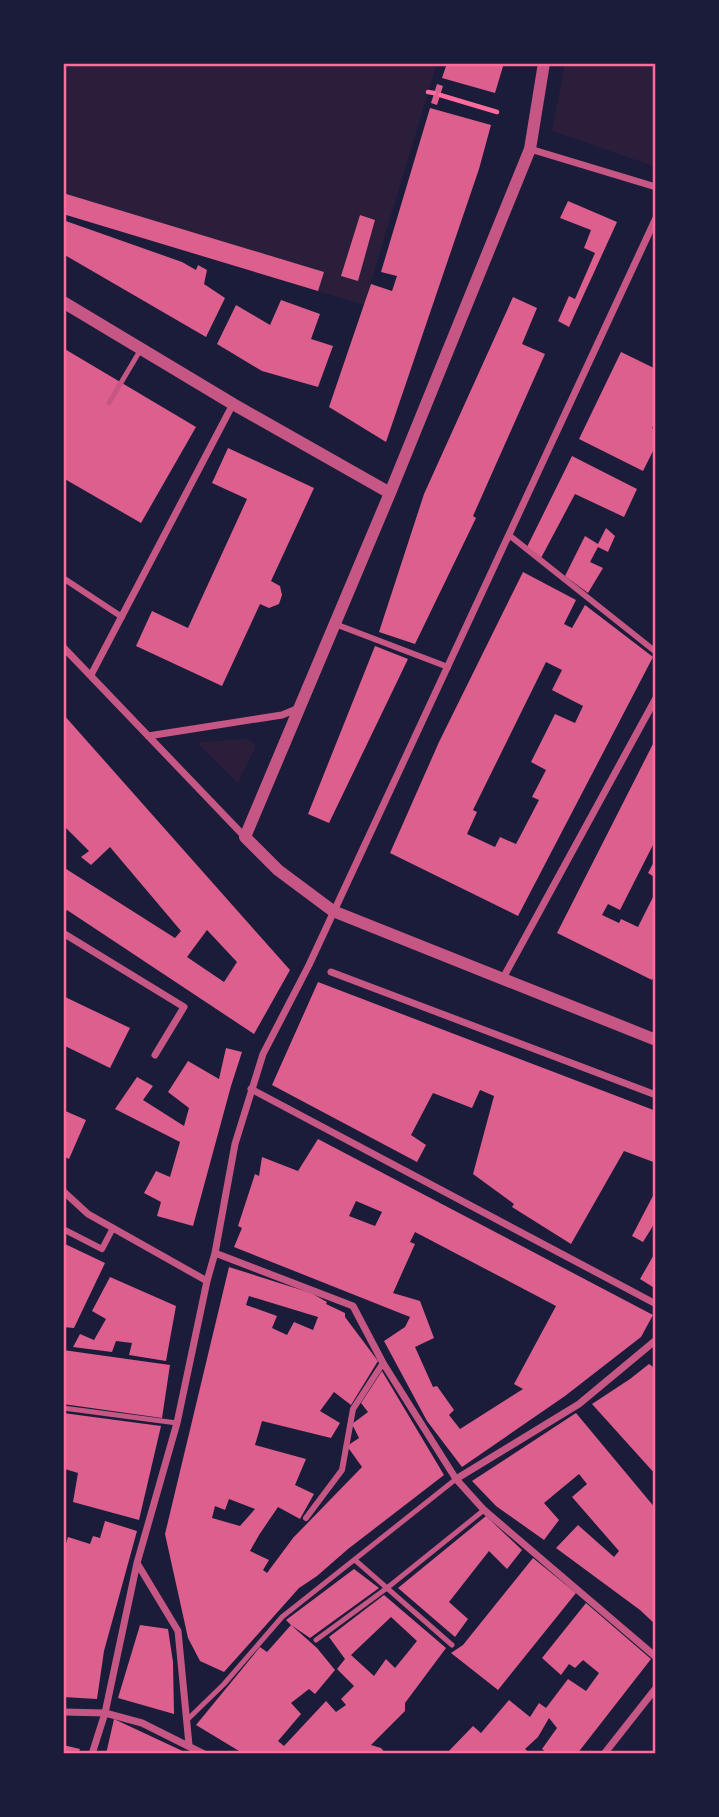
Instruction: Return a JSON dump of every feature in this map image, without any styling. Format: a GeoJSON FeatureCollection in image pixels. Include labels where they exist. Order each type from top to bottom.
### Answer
{"type":"FeatureCollection","features":[{"type":"Feature","properties":{"kind":"street"},"geometry":{"type":"LineString","coordinates":[[245,837],[390,494],[530,149],[544,63]]}},
{"type":"Feature","properties":{"kind":"street"},"geometry":{"type":"LineString","coordinates":[[530,149],[656,187]]}},
{"type":"Feature","properties":{"kind":"street"},"geometry":{"type":"LineString","coordinates":[[92,1754],[105,1713],[137,1563],[177,1423],[215,1253],[235,1144],[263,1054],[309,965],[656,218]]}},
{"type":"Feature","properties":{"kind":"street"},"geometry":{"type":"LineString","coordinates":[[63,302],[390,494]]}},
{"type":"Feature","properties":{"kind":"street"},"geometry":{"type":"LineString","coordinates":[[90,675],[233,404]]}},
{"type":"Feature","properties":{"kind":"street"},"geometry":{"type":"LineString","coordinates":[[509,535],[656,652]]}},
{"type":"Feature","properties":{"kind":"street"},"geometry":{"type":"LineString","coordinates":[[63,578],[122,617]]}},
{"type":"Feature","properties":{"kind":"street"},"geometry":{"type":"LineString","coordinates":[[335,624],[447,667]]}},
{"type":"Feature","properties":{"kind":"street"},"geometry":{"type":"LineString","coordinates":[[63,647],[278,870],[333,911],[656,1040]]}},
{"type":"Feature","properties":{"kind":"street"},"geometry":{"type":"LineString","coordinates":[[502,980],[656,698]]}},
{"type":"Feature","properties":{"kind":"street"},"geometry":{"type":"LineString","coordinates":[[148,736],[282,715],[300,708]]}},
{"type":"Feature","properties":{"kind":"street"},"geometry":{"type":"LineString","coordinates":[[63,933],[184,1007],[155,1055]]}},
{"type":"Feature","properties":{"kind":"street"},"geometry":{"type":"LineString","coordinates":[[331,972],[656,1095]]}},
{"type":"Feature","properties":{"kind":"street"},"geometry":{"type":"LineString","coordinates":[[251,1089],[656,1304]]}},
{"type":"Feature","properties":{"kind":"street"},"geometry":{"type":"LineString","coordinates":[[63,1192],[88,1214],[207,1281]]}},
{"type":"Feature","properties":{"kind":"street"},"geometry":{"type":"LineString","coordinates":[[63,1229],[102,1249],[113,1228]]}},
{"type":"Feature","properties":{"kind":"street"},"geometry":{"type":"LineString","coordinates":[[215,1253],[353,1306],[383,1363],[457,1479],[484,1510],[656,1657]]}},
{"type":"Feature","properties":{"kind":"street"},"geometry":{"type":"LineString","coordinates":[[457,1479],[579,1404],[656,1340]]}},
{"type":"Feature","properties":{"kind":"street"},"geometry":{"type":"LineString","coordinates":[[306,1518],[342,1470],[353,1409],[383,1363]]}},
{"type":"Feature","properties":{"kind":"street"},"geometry":{"type":"LineString","coordinates":[[137,1563],[178,1631],[188,1745]]}},
{"type":"Feature","properties":{"kind":"street"},"geometry":{"type":"LineString","coordinates":[[604,1754],[656,1688]]}},
{"type":"Feature","properties":{"kind":"street"},"geometry":{"type":"LineString","coordinates":[[63,1712],[105,1713],[142,1723],[204,1754]]}},
{"type":"Feature","properties":{"kind":"lane"},"geometry":{"type":"LineString","coordinates":[[109,403],[141,349]]}},
{"type":"Feature","properties":{"kind":"lane"},"geometry":{"type":"LineString","coordinates":[[63,1408],[177,1423]]}},
{"type":"Feature","properties":{"kind":"lane"},"geometry":{"type":"LineString","coordinates":[[187,1720],[282,1617],[457,1479]]}},
{"type":"Feature","properties":{"kind":"lane"},"geometry":{"type":"LineString","coordinates":[[316,1640],[387,1588],[484,1510]]}},
{"type":"Feature","properties":{"kind":"lane"},"geometry":{"type":"LineString","coordinates":[[355,1560],[452,1645]]}},
{"type":"Feature","properties":{"kind":"path"},"geometry":{"type":"LineString","coordinates":[[440,95],[497,112]]}},
{"type":"Feature","properties":{"kind":"shaded area"},"geometry":{"type":"Polygon","coordinates":[[[63,63],[437,63],[364,305],[63,214],[63,63]]]}},
{"type":"Feature","properties":{"kind":"shaded area"},"geometry":{"type":"Polygon","coordinates":[[[565,63],[656,63],[656,167],[552,131],[565,63]]]}},
{"type":"Feature","properties":{"kind":"shaded area"},"geometry":{"type":"Polygon","coordinates":[[[248,739],[256,746],[238,783],[198,744],[200,742],[248,739]]]}},
{"type":"Feature","properties":{"kind":"building"},"geometry":{"type":"Polygon","coordinates":[[[447,63],[504,63],[495,93],[442,78],[447,63]]]}},
{"type":"Feature","properties":{"kind":"building"},"geometry":{"type":"Polygon","coordinates":[[[437,84],[443,86],[437,105],[431,103],[437,84]]]}},
{"type":"Feature","properties":{"kind":"building"},"geometry":{"type":"Polygon","coordinates":[[[430,108],[491,125],[479,169],[386,442],[329,407],[371,284],[392,291],[397,276],[381,272],[430,108]]]}},
{"type":"Feature","properties":{"kind":"building"},"geometry":{"type":"Polygon","coordinates":[[[63,193],[324,272],[318,291],[63,214],[63,193]]]}},
{"type":"Feature","properties":{"kind":"building"},"geometry":{"type":"Polygon","coordinates":[[[568,201],[617,222],[569,327],[558,321],[569,296],[575,299],[595,253],[584,248],[591,230],[560,218],[568,201]]]}},
{"type":"Feature","properties":{"kind":"building"},"geometry":{"type":"Polygon","coordinates":[[[360,215],[375,220],[358,281],[341,276],[360,215]]]}},
{"type":"Feature","properties":{"kind":"building"},"geometry":{"type":"Polygon","coordinates":[[[63,220],[182,262],[196,270],[198,265],[207,270],[204,284],[225,298],[206,337],[63,254],[63,220]]]}},
{"type":"Feature","properties":{"kind":"building"},"geometry":{"type":"Polygon","coordinates":[[[513,297],[537,308],[522,344],[545,354],[473,516],[476,518],[415,644],[379,632],[424,494],[513,297]]]}},
{"type":"Feature","properties":{"kind":"building"},"geometry":{"type":"Polygon","coordinates":[[[281,300],[320,314],[311,339],[333,346],[318,387],[262,371],[217,344],[236,305],[270,325],[281,300]]]}},
{"type":"Feature","properties":{"kind":"building"},"geometry":{"type":"Polygon","coordinates":[[[63,348],[196,427],[141,523],[63,478],[63,348]]]}},
{"type":"Feature","properties":{"kind":"building"},"geometry":{"type":"Polygon","coordinates":[[[621,352],[656,369],[656,421],[652,428],[656,430],[656,445],[643,471],[579,439],[621,352]]]}},
{"type":"Feature","properties":{"kind":"building"},"geometry":{"type":"Polygon","coordinates":[[[228,448],[314,488],[271,581],[280,586],[282,595],[279,604],[269,608],[260,604],[222,686],[136,646],[152,611],[188,628],[247,499],[212,483],[228,448]]]}},
{"type":"Feature","properties":{"kind":"building"},"geometry":{"type":"Polygon","coordinates":[[[572,456],[637,489],[624,517],[575,494],[541,558],[527,547],[572,456]]]}},
{"type":"Feature","properties":{"kind":"building"},"geometry":{"type":"Polygon","coordinates":[[[606,528],[615,536],[608,552],[598,547],[590,562],[603,568],[588,593],[565,576],[585,536],[598,544],[606,528]]]}},
{"type":"Feature","properties":{"kind":"building"},"geometry":{"type":"Polygon","coordinates":[[[523,572],[576,600],[564,624],[572,628],[585,605],[653,657],[518,916],[390,853],[439,742],[523,572]],[[546,662],[473,810],[477,812],[467,834],[495,847],[500,837],[516,844],[539,800],[532,797],[546,770],[531,762],[555,714],[575,723],[583,706],[552,690],[562,670],[546,662]]]}},
{"type":"Feature","properties":{"kind":"building"},"geometry":{"type":"Polygon","coordinates":[[[375,646],[408,659],[329,823],[308,814],[375,646]]]}},
{"type":"Feature","properties":{"kind":"building"},"geometry":{"type":"Polygon","coordinates":[[[63,714],[290,970],[254,1034],[67,910],[63,915],[63,867],[175,938],[181,931],[110,847],[91,865],[81,857],[89,851],[63,825],[63,714]],[[207,930],[187,957],[224,982],[237,962],[207,930]]]}},
{"type":"Feature","properties":{"kind":"building"},"geometry":{"type":"Polygon","coordinates":[[[656,738],[656,839],[620,910],[608,904],[602,915],[619,923],[621,919],[638,927],[656,891],[656,972],[652,980],[557,933],[656,738]]]}},
{"type":"Feature","properties":{"kind":"building"},"geometry":{"type":"Polygon","coordinates":[[[656,858],[656,878],[648,873],[656,858]]]}},
{"type":"Feature","properties":{"kind":"building"},"geometry":{"type":"Polygon","coordinates":[[[318,982],[656,1111],[656,1163],[624,1151],[571,1244],[512,1207],[514,1204],[473,1174],[494,1096],[480,1090],[472,1108],[433,1093],[411,1135],[426,1145],[417,1162],[272,1085],[318,982]]]}},
{"type":"Feature","properties":{"kind":"building"},"geometry":{"type":"Polygon","coordinates":[[[63,996],[130,1028],[110,1068],[63,1045],[63,996]]]}},
{"type":"Feature","properties":{"kind":"building"},"geometry":{"type":"Polygon","coordinates":[[[226,1048],[242,1052],[193,1226],[157,1216],[161,1202],[144,1193],[156,1171],[170,1177],[180,1142],[115,1109],[137,1077],[153,1086],[143,1100],[184,1126],[189,1108],[168,1092],[188,1061],[219,1079],[226,1048]]]}},
{"type":"Feature","properties":{"kind":"building"},"geometry":{"type":"Polygon","coordinates":[[[63,1110],[86,1120],[69,1159],[63,1156],[63,1110]]]}},
{"type":"Feature","properties":{"kind":"building"},"geometry":{"type":"Polygon","coordinates":[[[318,1139],[653,1315],[641,1337],[565,1396],[462,1467],[427,1421],[384,1341],[405,1327],[410,1317],[234,1247],[242,1228],[238,1226],[255,1174],[259,1176],[262,1157],[298,1171],[318,1139]],[[356,1201],[349,1216],[375,1226],[382,1212],[356,1201]],[[415,1232],[410,1242],[415,1244],[393,1293],[420,1301],[434,1338],[415,1347],[433,1387],[437,1386],[454,1410],[449,1415],[460,1429],[523,1389],[514,1384],[556,1306],[415,1232]]]}},
{"type":"Feature","properties":{"kind":"building"},"geometry":{"type":"Polygon","coordinates":[[[656,1190],[656,1221],[643,1242],[632,1236],[656,1190]]]}},
{"type":"Feature","properties":{"kind":"building"},"geometry":{"type":"Polygon","coordinates":[[[63,1243],[105,1263],[74,1328],[63,1327],[63,1243]]]}},
{"type":"Feature","properties":{"kind":"building"},"geometry":{"type":"Polygon","coordinates":[[[656,1251],[656,1289],[640,1279],[656,1251]]]}},
{"type":"Feature","properties":{"kind":"building"},"geometry":{"type":"Polygon","coordinates":[[[229,1267],[311,1293],[345,1313],[345,1317],[378,1361],[351,1405],[334,1392],[320,1411],[340,1423],[331,1438],[262,1421],[255,1445],[306,1459],[295,1485],[314,1494],[300,1519],[278,1507],[259,1535],[250,1551],[269,1560],[263,1570],[267,1573],[293,1538],[362,1467],[347,1446],[359,1438],[352,1424],[368,1412],[361,1403],[382,1371],[444,1475],[299,1588],[224,1672],[200,1661],[188,1638],[165,1534],[229,1267]],[[249,1296],[246,1305],[277,1316],[272,1328],[287,1335],[294,1322],[313,1330],[318,1317],[249,1296]],[[229,1499],[225,1510],[215,1506],[212,1518],[240,1526],[255,1509],[229,1499]]]}},
{"type":"Feature","properties":{"kind":"building"},"geometry":{"type":"Polygon","coordinates":[[[110,1277],[176,1306],[166,1361],[129,1355],[132,1343],[116,1341],[112,1352],[73,1347],[80,1334],[94,1340],[106,1319],[92,1311],[110,1277]]]}},
{"type":"Feature","properties":{"kind":"building"},"geometry":{"type":"Polygon","coordinates":[[[63,1350],[170,1365],[162,1418],[63,1404],[63,1350]]]}},
{"type":"Feature","properties":{"kind":"building"},"geometry":{"type":"Polygon","coordinates":[[[649,1364],[656,1369],[656,1475],[592,1404],[649,1364]]]}},
{"type":"Feature","properties":{"kind":"building"},"geometry":{"type":"Polygon","coordinates":[[[63,1413],[161,1426],[139,1520],[73,1502],[78,1473],[65,1469],[63,1474],[63,1413]]]}},
{"type":"Feature","properties":{"kind":"building"},"geometry":{"type":"Polygon","coordinates":[[[576,1413],[656,1509],[656,1625],[640,1610],[556,1548],[578,1525],[614,1557],[619,1551],[572,1497],[587,1484],[579,1474],[544,1503],[559,1520],[544,1540],[496,1506],[472,1481],[576,1413]]]}},
{"type":"Feature","properties":{"kind":"building"},"geometry":{"type":"Polygon","coordinates":[[[486,1516],[522,1550],[507,1569],[489,1551],[449,1602],[468,1619],[455,1637],[398,1588],[486,1516]]]}},
{"type":"Feature","properties":{"kind":"building"},"geometry":{"type":"Polygon","coordinates":[[[105,1521],[137,1531],[104,1651],[97,1699],[63,1697],[63,1553],[68,1537],[90,1544],[93,1536],[100,1538],[105,1521]]]}},
{"type":"Feature","properties":{"kind":"building"},"geometry":{"type":"Polygon","coordinates":[[[533,1558],[576,1593],[498,1690],[451,1653],[463,1645],[533,1558]]]}},
{"type":"Feature","properties":{"kind":"building"},"geometry":{"type":"Polygon","coordinates":[[[354,1569],[379,1588],[310,1638],[286,1620],[354,1569]]]}},
{"type":"Feature","properties":{"kind":"building"},"geometry":{"type":"Polygon","coordinates":[[[384,1595],[446,1648],[405,1703],[405,1711],[371,1745],[381,1748],[386,1754],[244,1754],[196,1725],[260,1647],[267,1652],[291,1625],[317,1648],[335,1670],[315,1694],[309,1689],[291,1703],[301,1714],[278,1741],[284,1746],[326,1701],[336,1712],[346,1705],[341,1699],[354,1686],[337,1669],[345,1659],[329,1637],[384,1595]],[[391,1617],[351,1655],[374,1676],[386,1659],[395,1668],[417,1641],[391,1617]]]}},
{"type":"Feature","properties":{"kind":"building"},"geometry":{"type":"Polygon","coordinates":[[[586,1603],[651,1659],[577,1754],[548,1754],[542,1749],[557,1728],[549,1718],[538,1737],[525,1749],[531,1754],[446,1754],[473,1726],[481,1733],[509,1700],[530,1717],[539,1703],[546,1708],[568,1679],[586,1691],[599,1673],[583,1660],[575,1668],[569,1664],[561,1675],[542,1658],[586,1603]]]}},
{"type":"Feature","properties":{"kind":"building"},"geometry":{"type":"Polygon","coordinates":[[[140,1625],[168,1629],[173,1662],[174,1714],[118,1698],[140,1625]]]}},
{"type":"Feature","properties":{"kind":"building"},"geometry":{"type":"Polygon","coordinates":[[[114,1719],[189,1754],[106,1754],[114,1719]]]}},
{"type":"Feature","properties":{"kind":"building"},"geometry":{"type":"Polygon","coordinates":[[[63,1745],[80,1749],[78,1754],[63,1754],[63,1745]]]}}]}
